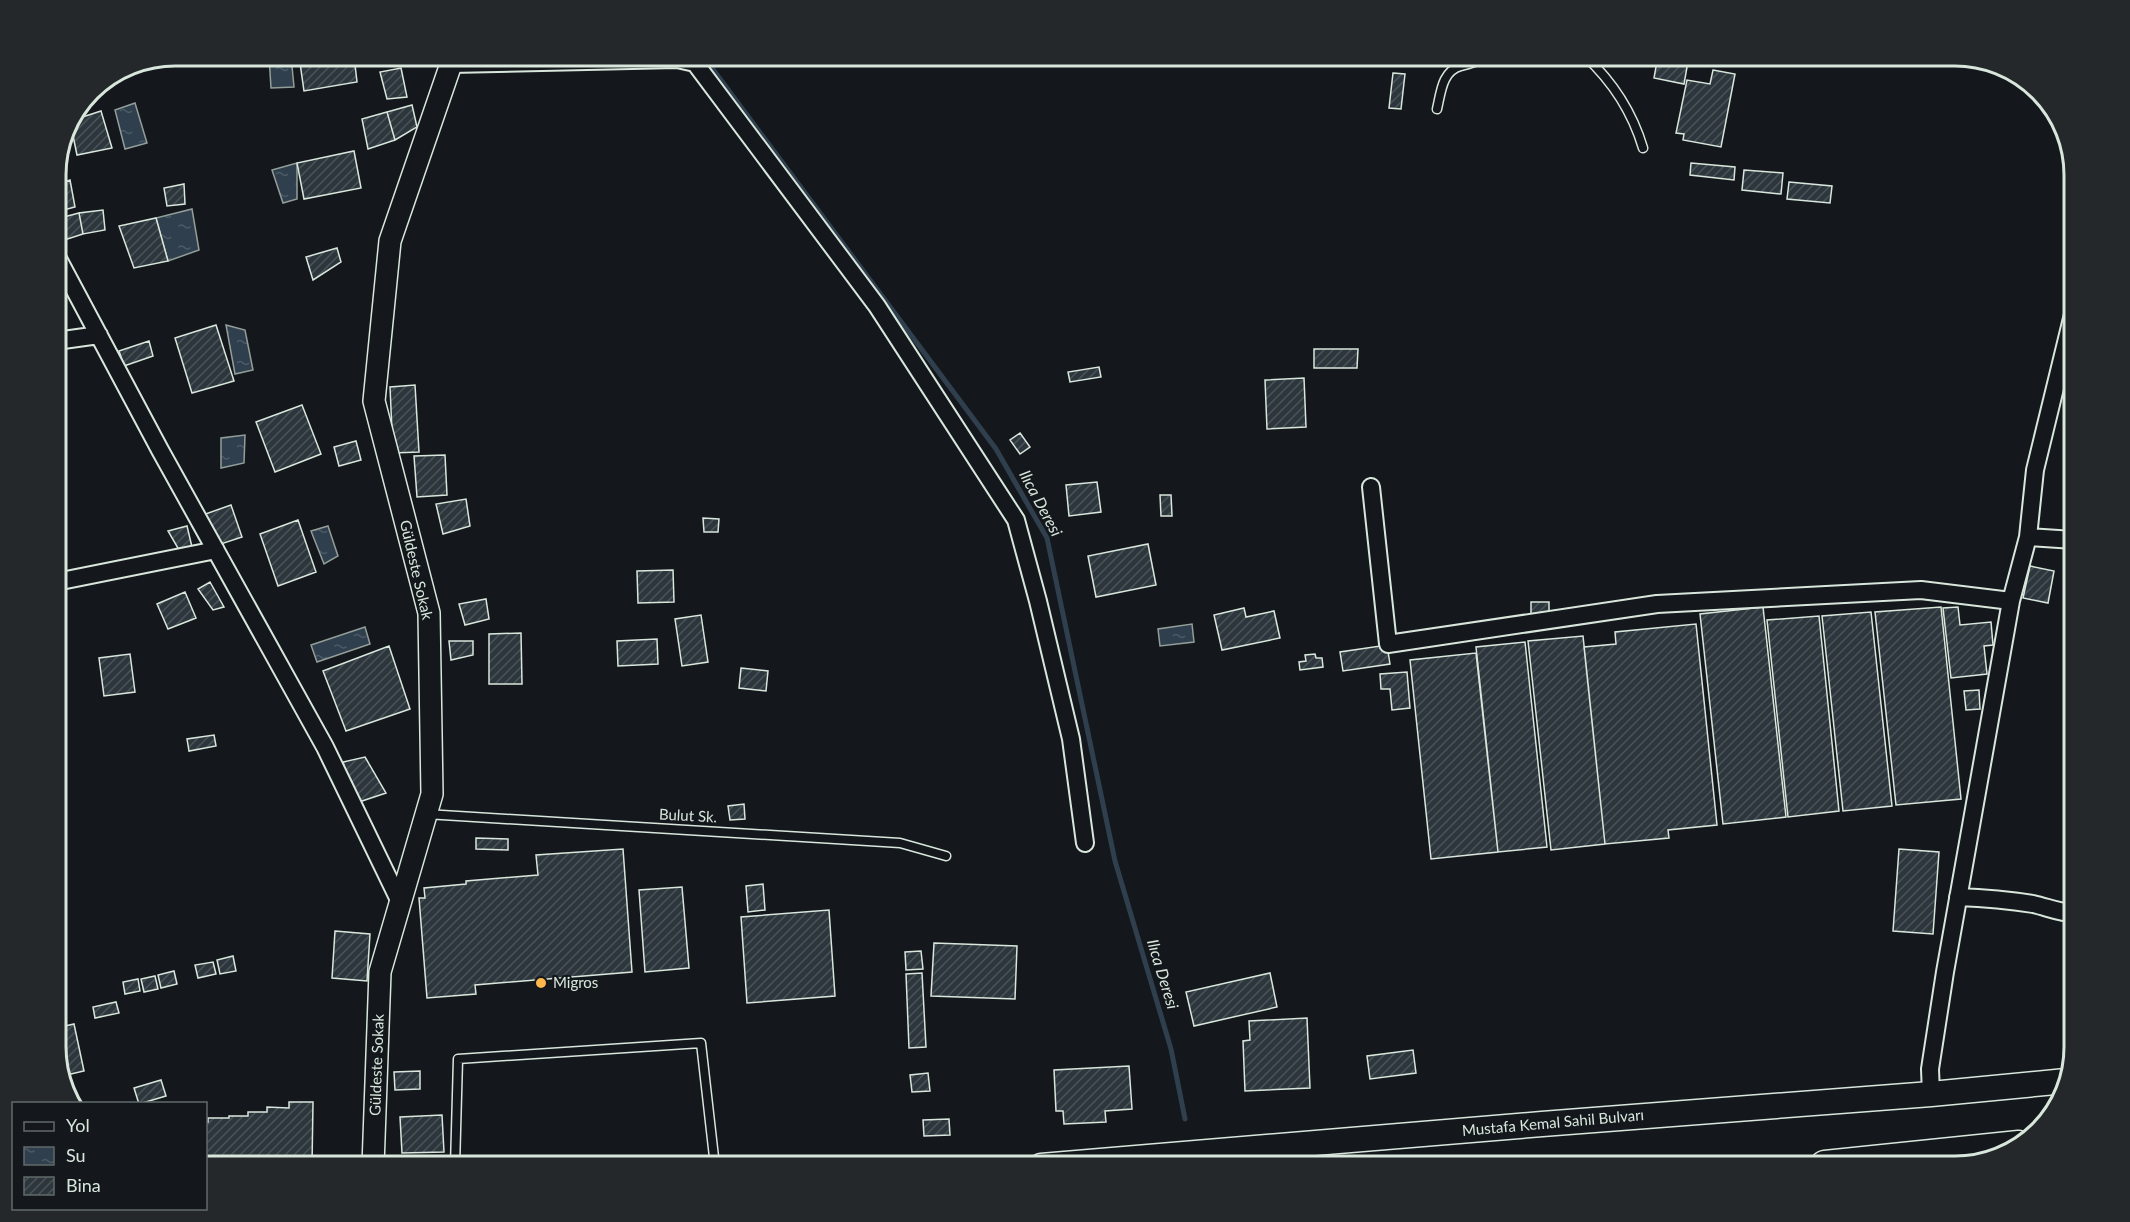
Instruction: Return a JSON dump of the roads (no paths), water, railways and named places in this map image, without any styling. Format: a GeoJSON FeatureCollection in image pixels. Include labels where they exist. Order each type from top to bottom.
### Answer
{"type":"FeatureCollection","features":[{"type":"Feature","properties":{"kind":"highway"},"geometry":{"type":"LineString","coordinates":[[1927,1156],[1995,1149]]}},
{"type":"Feature","properties":{"kind":"main road","name":"Mustafa Kemal Sahil Bulvarı"},"geometry":{"type":"LineString","coordinates":[[1169,1156],[2058,1082]]}},
{"type":"Feature","properties":{"kind":"street","name":"Güldeste Sokak"},"geometry":{"type":"LineString","coordinates":[[373,1156],[380,972],[432,794],[429,613],[374,401],[390,241],[445,66]]}},
{"type":"Feature","properties":{"kind":"street"},"geometry":{"type":"LineString","coordinates":[[697,66],[877,306],[1016,520],[1071,739],[1085,843]]}},
{"type":"Feature","properties":{"kind":"street"},"geometry":{"type":"LineString","coordinates":[[66,274],[325,747],[400,902]]}},
{"type":"Feature","properties":{"kind":"street"},"geometry":{"type":"LineString","coordinates":[[66,340],[99,335]]}},
{"type":"Feature","properties":{"kind":"street"},"geometry":{"type":"LineString","coordinates":[[1931,1094],[1930,1069],[1958,897],[2011,601],[2028,537],[2035,470],[2064,351]]}},
{"type":"Feature","properties":{"kind":"street"},"geometry":{"type":"LineString","coordinates":[[1371,487],[1388,644],[1657,604],[1921,590],[2011,601]]}},
{"type":"Feature","properties":{"kind":"street"},"geometry":{"type":"LineString","coordinates":[[2028,537],[2064,539]]}},
{"type":"Feature","properties":{"kind":"street"},"geometry":{"type":"LineString","coordinates":[[66,580],[216,550]]}},
{"type":"Feature","properties":{"kind":"street"},"geometry":{"type":"LineString","coordinates":[[1958,897],[2008,900],[2064,913]]}},
{"type":"Feature","properties":{"kind":"lane"},"geometry":{"type":"LineString","coordinates":[[1437,109],[1444,78],[1460,66]]}},
{"type":"Feature","properties":{"kind":"lane"},"geometry":{"type":"LineString","coordinates":[[1595,66],[1610,80],[1620,96],[1643,148]]}},
{"type":"Feature","properties":{"kind":"lane","name":"Bulut Sk."},"geometry":{"type":"LineString","coordinates":[[426,814],[900,843],[946,856]]}},
{"type":"Feature","properties":{"kind":"lane"},"geometry":{"type":"LineString","coordinates":[[455,1156],[458,1059],[701,1043],[714,1156]]}},
{"type":"Feature","properties":{"kind":"water"},"geometry":{"type":"Polygon","coordinates":[[[270,66],[292,66],[294,87],[271,88],[270,66]]]}},
{"type":"Feature","properties":{"kind":"water"},"geometry":{"type":"Polygon","coordinates":[[[135,103],[147,143],[125,149],[115,110],[135,103]]]}},
{"type":"Feature","properties":{"kind":"water"},"geometry":{"type":"Polygon","coordinates":[[[297,163],[297,199],[283,203],[272,170],[297,163]]]}},
{"type":"Feature","properties":{"kind":"water"},"geometry":{"type":"Polygon","coordinates":[[[192,209],[199,250],[168,261],[156,218],[192,209]]]}},
{"type":"Feature","properties":{"kind":"water"},"geometry":{"type":"Polygon","coordinates":[[[226,325],[245,330],[253,370],[235,374],[226,325]]]}},
{"type":"Feature","properties":{"kind":"water"},"geometry":{"type":"Polygon","coordinates":[[[245,435],[244,463],[221,468],[221,438],[245,435]]]}},
{"type":"Feature","properties":{"kind":"water"},"geometry":{"type":"Polygon","coordinates":[[[328,526],[338,556],[324,564],[311,531],[328,526]]]}},
{"type":"Feature","properties":{"kind":"water"},"geometry":{"type":"Polygon","coordinates":[[[1192,624],[1194,642],[1160,646],[1158,629],[1192,624]]]}},
{"type":"Feature","properties":{"kind":"water"},"geometry":{"type":"Polygon","coordinates":[[[365,627],[370,644],[317,662],[311,645],[365,627]]]}},
{"type":"Feature","properties":{"kind":"waterway","name":"Ilıca Deresi"},"geometry":{"type":"LineString","coordinates":[[710,66],[996,449],[1047,538],[1115,861],[1171,1049],[1185,1119]]}},
{"type":"Feature","properties":{"kind":"place","name":"Migros"},"geometry":{"type":"Point","coordinates":[541,983]}}]}
